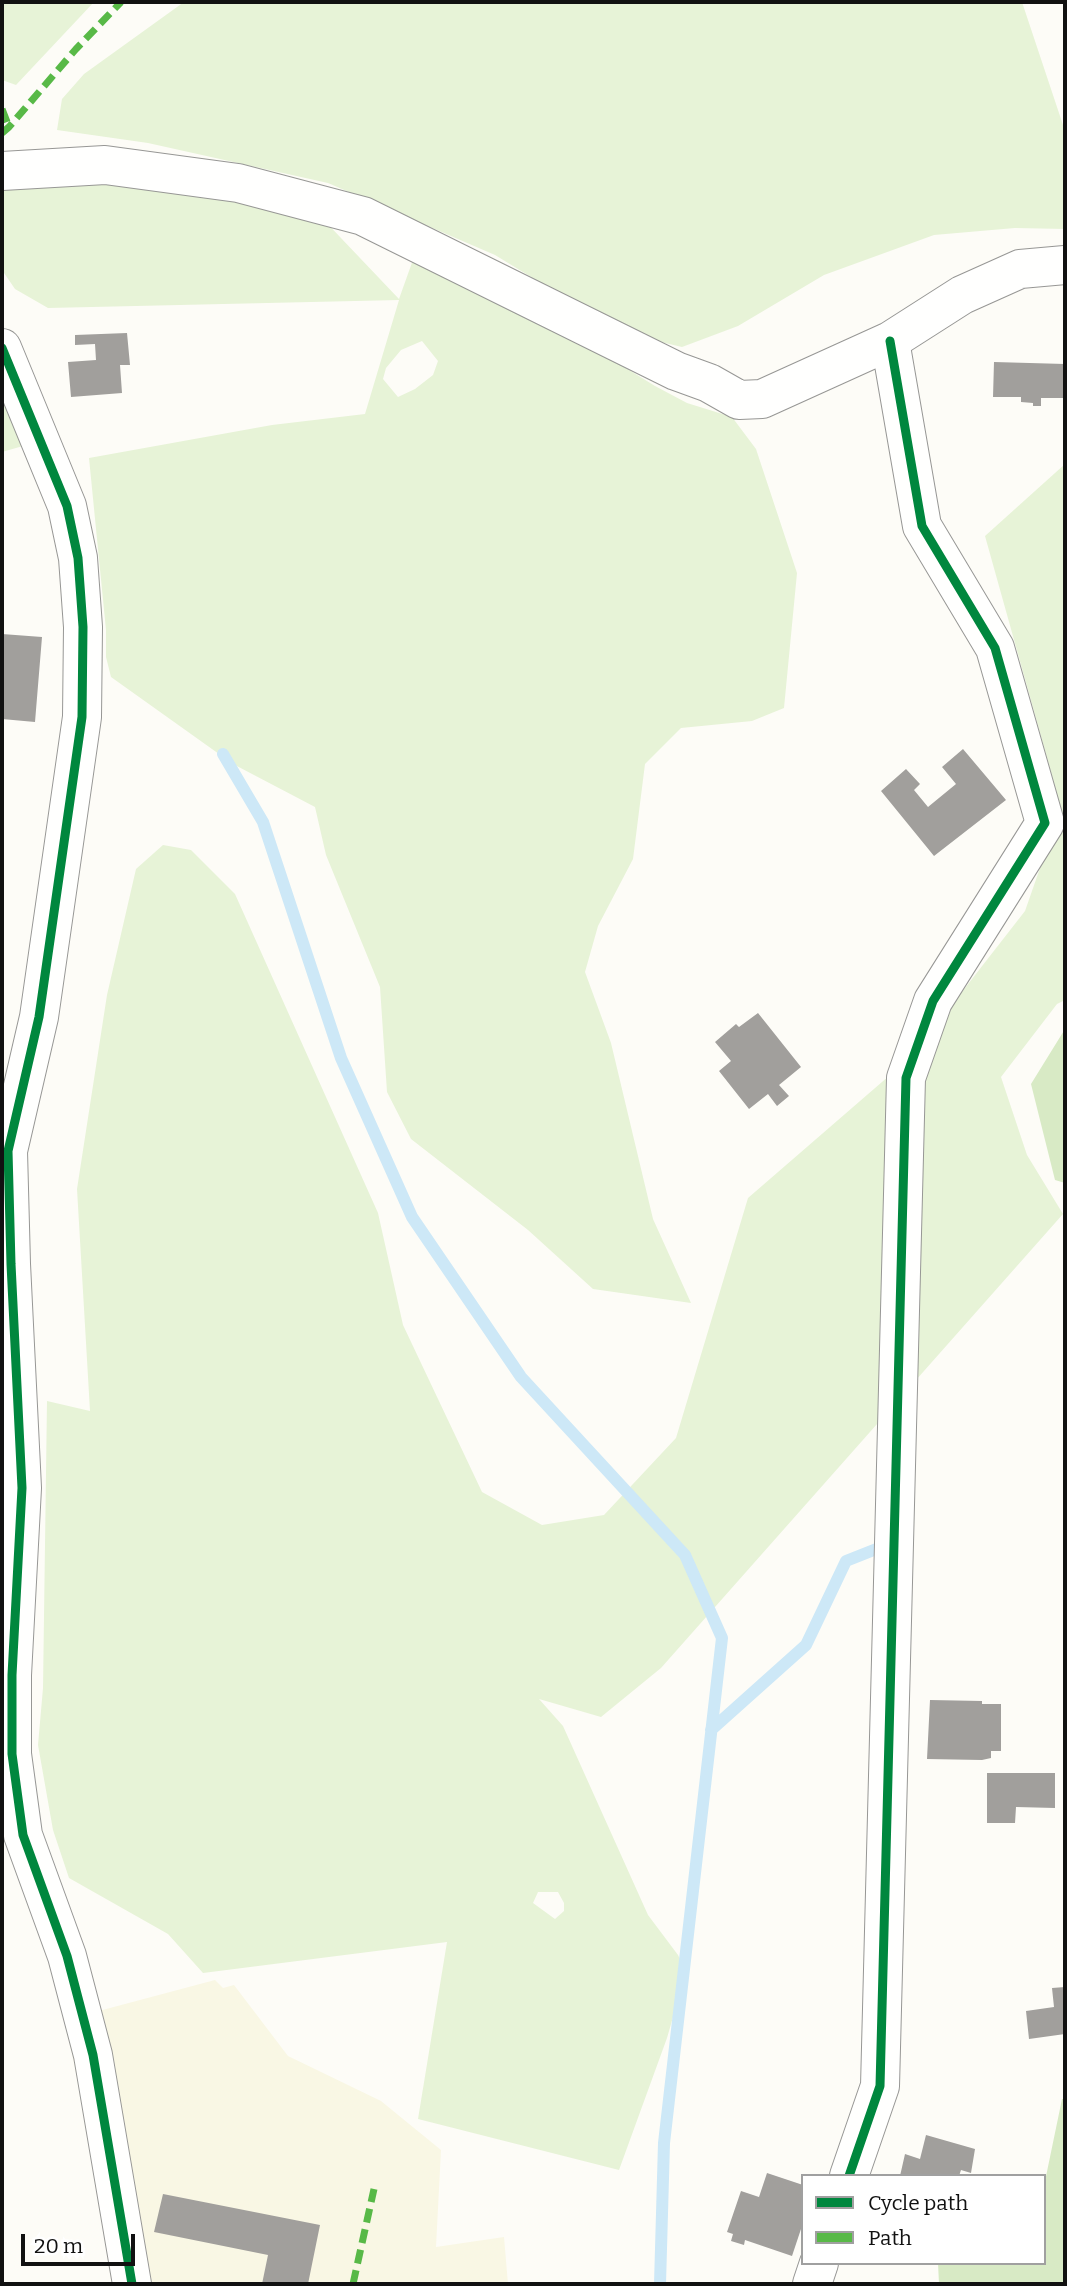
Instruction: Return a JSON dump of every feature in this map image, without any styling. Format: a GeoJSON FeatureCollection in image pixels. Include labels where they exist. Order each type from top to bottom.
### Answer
{"type":"FeatureCollection","features":[{"type":"Feature","properties":{"kind":"street"},"geometry":{"type":"LineString","coordinates":[[2,171],[105,165],[238,183],[363,216],[739,400],[762,399],[890,341],[962,295],[1020,269],[1065,265]]}},
{"type":"Feature","properties":{"kind":"street"},"geometry":{"type":"LineString","coordinates":[[850,2174],[880,2086],[906,1078],[933,1002],[1045,823],[995,648],[922,526],[890,341]]}},
{"type":"Feature","properties":{"kind":"street"},"geometry":{"type":"LineString","coordinates":[[2,348],[67,506],[78,558],[83,628],[82,717],[39,1017],[8,1151],[11,1277],[22,1488],[12,1675],[12,1754],[23,1835],[67,1956],[93,2055],[132,2284]]}},
{"type":"Feature","properties":{"kind":"street"},"geometry":{"type":"LineString","coordinates":[[811,2284],[818,2265]]}},
{"type":"Feature","properties":{"kind":"shaded area"},"geometry":{"type":"Polygon","coordinates":[[[215,1980],[223,1988],[234,1985],[288,2056],[381,2101],[441,2150],[436,2247],[504,2237],[508,2284],[120,2284],[65,2020],[215,1980]]]}},
{"type":"Feature","properties":{"kind":"green space"},"geometry":{"type":"Polygon","coordinates":[[[2,2],[94,2],[16,85],[2,80],[2,2]]]}},
{"type":"Feature","properties":{"kind":"green space"},"geometry":{"type":"Polygon","coordinates":[[[184,2],[1022,2],[1065,131],[1065,229],[1015,228],[934,235],[824,275],[738,326],[682,347],[623,333],[495,255],[328,183],[148,143],[57,130],[62,99],[84,74],[184,2]]]}},
{"type":"Feature","properties":{"kind":"green space"},"geometry":{"type":"Polygon","coordinates":[[[2,172],[240,192],[321,217],[399,299],[414,257],[553,323],[687,403],[732,417],[756,449],[797,573],[784,708],[752,721],[681,728],[645,764],[633,859],[598,926],[585,972],[611,1043],[653,1219],[691,1303],[593,1289],[528,1230],[411,1139],[387,1092],[380,987],[326,855],[315,807],[233,764],[111,677],[106,657],[106,630],[89,458],[272,425],[365,414],[399,300],[48,308],[15,289],[2,270],[2,172]],[[422,341],[401,350],[386,368],[383,379],[398,397],[415,389],[433,375],[438,361],[422,341]]]}},
{"type":"Feature","properties":{"kind":"green space"},"geometry":{"type":"Polygon","coordinates":[[[2,396],[23,446],[2,452],[2,396]]]}},
{"type":"Feature","properties":{"kind":"green space"},"geometry":{"type":"Polygon","coordinates":[[[1065,464],[1065,1000],[1057,1004],[1001,1077],[1027,1155],[1063,1214],[661,1668],[601,1717],[539,1699],[563,1726],[648,1915],[678,1955],[686,1972],[667,2038],[619,2170],[418,2119],[447,1942],[203,1973],[168,1934],[69,1878],[53,1830],[38,1745],[43,1688],[47,1401],[90,1411],[77,1189],[107,995],[136,869],[163,845],[191,850],[235,894],[378,1213],[403,1325],[482,1492],[542,1525],[604,1515],[676,1438],[748,1198],[912,1056],[1025,911],[1061,808],[985,536],[1065,464]],[[538,1892],[533,1903],[555,1919],[564,1911],[564,1903],[558,1892],[538,1892]]]}},
{"type":"Feature","properties":{"kind":"green space"},"geometry":{"type":"Polygon","coordinates":[[[1065,1029],[1065,1183],[1055,1180],[1031,1084],[1065,1029]]]}},
{"type":"Feature","properties":{"kind":"green space"},"geometry":{"type":"Polygon","coordinates":[[[1062,2099],[1065,2099],[1065,2284],[939,2284],[938,2265],[1046,2265],[1046,2176],[1062,2099]]]}},
{"type":"Feature","properties":{"kind":"building"},"geometry":{"type":"Polygon","coordinates":[[[127,333],[130,365],[120,365],[122,393],[71,397],[68,362],[96,360],[95,344],[75,345],[75,335],[127,333]]]}},
{"type":"Feature","properties":{"kind":"building"},"geometry":{"type":"Polygon","coordinates":[[[994,362],[1065,364],[1065,398],[1041,398],[1041,406],[1033,406],[1033,403],[1021,402],[1021,397],[993,397],[994,362]]]}},
{"type":"Feature","properties":{"kind":"building"},"geometry":{"type":"Polygon","coordinates":[[[2,634],[42,637],[35,722],[2,719],[2,634]]]}},
{"type":"Feature","properties":{"kind":"building"},"geometry":{"type":"Polygon","coordinates":[[[963,749],[1006,800],[934,856],[881,791],[906,769],[920,784],[914,790],[928,807],[956,784],[942,767],[963,749]]]}},
{"type":"Feature","properties":{"kind":"building"},"geometry":{"type":"Polygon","coordinates":[[[758,1013],[801,1067],[779,1085],[789,1096],[777,1106],[768,1094],[749,1109],[719,1071],[731,1061],[715,1042],[736,1024],[739,1027],[758,1013]]]}},
{"type":"Feature","properties":{"kind":"building"},"geometry":{"type":"Polygon","coordinates":[[[930,1700],[1001,1704],[1001,1751],[991,1751],[991,1758],[982,1760],[927,1759],[930,1700]]]}},
{"type":"Feature","properties":{"kind":"building"},"geometry":{"type":"Polygon","coordinates":[[[987,1773],[1055,1773],[1055,1808],[1016,1807],[1015,1823],[987,1823],[987,1773]]]}},
{"type":"Feature","properties":{"kind":"building"},"geometry":{"type":"Polygon","coordinates":[[[1065,1987],[1065,2034],[1029,2039],[1026,2011],[1054,2007],[1052,1988],[1065,1987]]]}},
{"type":"Feature","properties":{"kind":"building"},"geometry":{"type":"Polygon","coordinates":[[[926,2135],[975,2149],[971,2173],[961,2170],[960,2174],[900,2174],[905,2154],[920,2159],[926,2135]]]}},
{"type":"Feature","properties":{"kind":"building"},"geometry":{"type":"Polygon","coordinates":[[[767,2173],[801,2184],[801,2229],[792,2256],[745,2240],[744,2245],[731,2241],[733,2234],[727,2232],[741,2191],[759,2197],[767,2173]]]}},
{"type":"Feature","properties":{"kind":"building"},"geometry":{"type":"Polygon","coordinates":[[[163,2194],[320,2225],[308,2284],[262,2284],[268,2255],[154,2232],[163,2194]]]}},
{"type":"Feature","properties":{"kind":"waterway"},"geometry":{"type":"LineString","coordinates":[[223,754],[263,822],[341,1058],[412,1217],[521,1377],[685,1555],[722,1638],[664,2143],[660,2284]]}},
{"type":"Feature","properties":{"kind":"waterway"},"geometry":{"type":"LineString","coordinates":[[711,1730],[806,1645],[846,1561],[889,1544]]}},
{"type":"Feature","properties":{"kind":"marked path"},"geometry":{"type":"LineString","coordinates":[[2,133],[121,2]]}},
{"type":"Feature","properties":{"kind":"marked path"},"geometry":{"type":"LineString","coordinates":[[2,109],[9,127]]}},
{"type":"Feature","properties":{"kind":"marked path"},"geometry":{"type":"LineString","coordinates":[[353,2284],[374,2189]]}},
{"type":"Feature","properties":{"kind":"cycle path"},"geometry":{"type":"LineString","coordinates":[[850,2174],[880,2086],[906,1078],[933,1001],[1045,823],[995,648],[922,526],[890,341]]}},
{"type":"Feature","properties":{"kind":"cycle path"},"geometry":{"type":"LineString","coordinates":[[2,348],[67,506],[78,558],[83,627],[82,717],[39,1017],[8,1151],[22,1488],[12,1675],[12,1754],[23,1835],[67,1956],[93,2055],[132,2284]]}}]}
